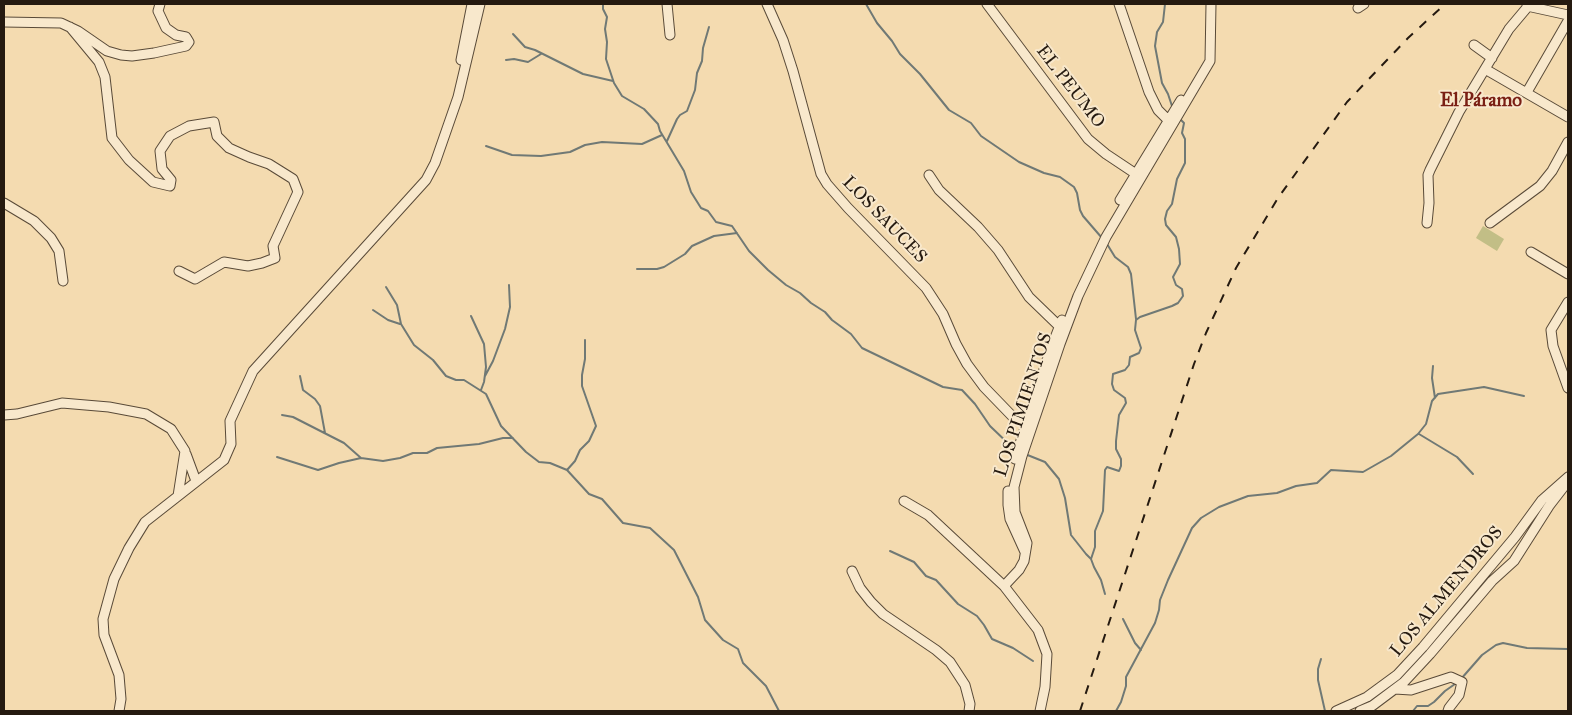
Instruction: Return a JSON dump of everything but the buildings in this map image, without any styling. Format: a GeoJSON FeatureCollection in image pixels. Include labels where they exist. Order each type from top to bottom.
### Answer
{"type":"FeatureCollection","features":[{"type":"Feature","properties":{"kind":"street"},"geometry":{"type":"LineString","coordinates":[[4,22],[61,23],[70,26],[100,47],[114,54],[132,56],[186,46],[189,42],[186,37],[172,33],[166,28],[158,11],[160,4]]}},
{"type":"Feature","properties":{"kind":"street"},"geometry":{"type":"LineString","coordinates":[[430,163],[458,78],[472,4]]}},
{"type":"Feature","properties":{"kind":"street"},"geometry":{"type":"LineString","coordinates":[[119,711],[121,699],[119,674],[104,635],[103,619],[114,579],[129,548],[145,522],[224,460],[231,444],[230,421],[253,371],[426,180],[435,163],[458,97],[480,4]]}},
{"type":"Feature","properties":{"kind":"street"},"geometry":{"type":"LineString","coordinates":[[667,4],[670,34]]}},
{"type":"Feature","properties":{"kind":"street","name":"LOS SAUCES"},"geometry":{"type":"LineString","coordinates":[[767,4],[783,40],[821,174],[827,184],[926,288],[943,314],[967,364],[984,386],[1013,417],[1029,424]]}},
{"type":"Feature","properties":{"kind":"street","name":"EL PEUMO"},"geometry":{"type":"LineString","coordinates":[[987,4],[1088,139],[1106,154],[1138,175]]}},
{"type":"Feature","properties":{"kind":"street"},"geometry":{"type":"LineString","coordinates":[[1119,4],[1149,92],[1158,110],[1170,122]]}},
{"type":"Feature","properties":{"kind":"street","name":"LOS PIMIENTOS"},"geometry":{"type":"LineString","coordinates":[[1170,122],[1204,60],[1206,48],[1205,4]]}},
{"type":"Feature","properties":{"kind":"street","name":"LOS PIMIENTOS"},"geometry":{"type":"LineString","coordinates":[[1029,424],[1060,327],[1103,232],[1170,122],[1210,61],[1211,4]]}},
{"type":"Feature","properties":{"kind":"street"},"geometry":{"type":"LineString","coordinates":[[1427,223],[1429,203],[1428,175],[1430,170],[1459,112],[1516,19],[1528,5],[1568,15]]}},
{"type":"Feature","properties":{"kind":"street"},"geometry":{"type":"LineString","coordinates":[[1527,92],[1568,21]]}},
{"type":"Feature","properties":{"kind":"street"},"geometry":{"type":"LineString","coordinates":[[70,26],[99,62],[105,77],[112,138],[129,160],[153,182],[170,186],[171,180],[162,169],[160,151],[170,136],[189,126],[214,122],[217,136],[229,148],[268,164],[293,178],[298,192],[273,246],[275,258],[248,266],[224,262],[195,279],[179,271]]}},
{"type":"Feature","properties":{"kind":"street"},"geometry":{"type":"LineString","coordinates":[[1474,45],[1492,58]]}},
{"type":"Feature","properties":{"kind":"street"},"geometry":{"type":"LineString","coordinates":[[1485,69],[1568,117]]}},
{"type":"Feature","properties":{"kind":"street"},"geometry":{"type":"LineString","coordinates":[[1490,223],[1540,186],[1552,170],[1568,142]]}},
{"type":"Feature","properties":{"kind":"street"},"geometry":{"type":"LineString","coordinates":[[930,175],[939,190],[978,227],[998,250],[1029,297],[1060,327]]}},
{"type":"Feature","properties":{"kind":"street","name":"LOS PIMIENTOS"},"geometry":{"type":"LineString","coordinates":[[1004,586],[1019,570],[1025,552],[1010,519],[1007,497],[1011,475],[1078,296],[1138,175]]}},
{"type":"Feature","properties":{"kind":"street"},"geometry":{"type":"LineString","coordinates":[[4,203],[34,221],[52,238],[59,251],[63,281]]}},
{"type":"Feature","properties":{"kind":"street"},"geometry":{"type":"LineString","coordinates":[[1531,252],[1568,274]]}},
{"type":"Feature","properties":{"kind":"street"},"geometry":{"type":"LineString","coordinates":[[1568,302],[1551,330],[1553,346],[1568,388]]}},
{"type":"Feature","properties":{"kind":"street"},"geometry":{"type":"LineString","coordinates":[[4,415],[18,414],[62,403],[109,407],[146,414],[172,429],[185,451],[196,482]]}},
{"type":"Feature","properties":{"kind":"street"},"geometry":{"type":"LineString","coordinates":[[178,496],[185,451]]}},
{"type":"Feature","properties":{"kind":"street","name":"LOS ALMENDROS"},"geometry":{"type":"LineString","coordinates":[[1360,711],[1372,706],[1404,682],[1492,581],[1514,561],[1568,479]]}},
{"type":"Feature","properties":{"kind":"street","name":"LOS ALMENDROS"},"geometry":{"type":"LineString","coordinates":[[1336,711],[1367,697],[1397,675],[1423,647],[1515,537],[1542,500],[1568,479]]}},
{"type":"Feature","properties":{"kind":"street"},"geometry":{"type":"LineString","coordinates":[[904,501],[928,515],[1004,586],[1038,630],[1047,654],[1047,667],[1040,711]]}},
{"type":"Feature","properties":{"kind":"street"},"geometry":{"type":"LineString","coordinates":[[852,571],[860,588],[883,614],[936,650],[950,662],[965,685],[970,704],[969,711]]}},
{"type":"Feature","properties":{"kind":"street"},"geometry":{"type":"LineString","coordinates":[[1395,689],[1411,690],[1451,677],[1462,682],[1459,695],[1448,711]]}},
{"type":"Feature","properties":{"kind":"shaded area"},"geometry":{"type":"Polygon","coordinates":[[[1483,226],[1504,239],[1497,251],[1476,238],[1483,226]]]}},
{"type":"Feature","properties":{"kind":"waterway"},"geometry":{"type":"LineString","coordinates":[[603,4],[607,17],[605,29],[607,42],[606,59],[614,83],[622,96],[644,109],[658,124],[660,131],[684,171],[691,192],[701,208],[708,211],[716,222],[732,226],[749,251],[768,270],[825,312],[832,320],[851,334],[862,348],[943,387],[962,390],[975,404],[990,426],[1014,449]]}},
{"type":"Feature","properties":{"kind":"waterway"},"geometry":{"type":"LineString","coordinates":[[866,4],[877,23],[900,54],[920,74],[949,110],[971,123],[981,136],[1019,162],[1044,173],[1060,177],[1074,187],[1083,216],[1102,238]]}},
{"type":"Feature","properties":{"kind":"waterway"},"geometry":{"type":"LineString","coordinates":[[1165,4],[1163,22],[1157,32],[1155,46],[1162,83],[1173,109]]}},
{"type":"Feature","properties":{"kind":"waterway"},"geometry":{"type":"LineString","coordinates":[[667,141],[677,119],[687,111],[695,90],[697,73],[702,61],[703,48],[709,27]]}},
{"type":"Feature","properties":{"kind":"waterway"},"geometry":{"type":"LineString","coordinates":[[513,34],[525,47],[535,50],[583,74],[613,81]]}},
{"type":"Feature","properties":{"kind":"waterway"},"geometry":{"type":"LineString","coordinates":[[506,60],[514,59],[528,62],[541,54]]}},
{"type":"Feature","properties":{"kind":"waterway"},"geometry":{"type":"LineString","coordinates":[[1105,594],[1091,559],[1095,547],[1095,531],[1103,511],[1105,470],[1107,467],[1119,471],[1121,466],[1121,459],[1116,449],[1116,441],[1119,415],[1126,403],[1125,398],[1114,390],[1112,384],[1113,374],[1125,370],[1129,365],[1130,357],[1139,353],[1141,348],[1135,330],[1136,320],[1178,303],[1183,296],[1182,289],[1176,285],[1173,277],[1180,264],[1179,249],[1176,237],[1166,225],[1165,219],[1167,211],[1172,204],[1177,179],[1185,163],[1185,139],[1182,133],[1184,123],[1180,119]]}},
{"type":"Feature","properties":{"kind":"waterway"},"geometry":{"type":"LineString","coordinates":[[486,146],[512,155],[541,156],[570,152],[585,145],[602,142],[642,144],[662,135]]}},
{"type":"Feature","properties":{"kind":"waterway"},"geometry":{"type":"LineString","coordinates":[[637,269],[664,267],[685,254],[692,246],[714,236],[737,233]]}},
{"type":"Feature","properties":{"kind":"waterway"},"geometry":{"type":"LineString","coordinates":[[1107,244],[1115,257],[1128,267],[1131,274],[1136,319]]}},
{"type":"Feature","properties":{"kind":"waterway"},"geometry":{"type":"LineString","coordinates":[[485,376],[505,329],[510,307],[509,285]]}},
{"type":"Feature","properties":{"kind":"waterway"},"geometry":{"type":"LineString","coordinates":[[386,287],[397,305],[401,324],[414,345],[433,360],[446,376],[456,380],[464,380],[486,394],[501,426],[526,452],[539,462],[550,463],[567,470],[589,494],[602,499],[623,523],[650,528],[674,550],[698,597],[705,620],[723,640],[738,649],[743,663],[766,686],[779,711]]}},
{"type":"Feature","properties":{"kind":"waterway"},"geometry":{"type":"LineString","coordinates":[[373,310],[388,320],[400,324]]}},
{"type":"Feature","properties":{"kind":"waterway"},"geometry":{"type":"LineString","coordinates":[[471,316],[484,344],[486,367],[481,390]]}},
{"type":"Feature","properties":{"kind":"waterway"},"geometry":{"type":"LineString","coordinates":[[567,470],[575,461],[580,450],[589,441],[596,426],[582,386],[585,340]]}},
{"type":"Feature","properties":{"kind":"waterway"},"geometry":{"type":"LineString","coordinates":[[1433,366],[1432,378],[1435,398]]}},
{"type":"Feature","properties":{"kind":"waterway"},"geometry":{"type":"LineString","coordinates":[[300,376],[303,390],[315,399],[320,406],[325,433]]}},
{"type":"Feature","properties":{"kind":"waterway"},"geometry":{"type":"LineString","coordinates":[[1116,711],[1126,686],[1126,677],[1155,623],[1160,600],[1168,580],[1192,528],[1201,518],[1219,507],[1248,496],[1277,493],[1296,486],[1317,483],[1331,470],[1363,472],[1391,456],[1418,434],[1426,424],[1432,401],[1438,394],[1484,387],[1524,396]]}},
{"type":"Feature","properties":{"kind":"waterway"},"geometry":{"type":"LineString","coordinates":[[282,415],[293,417],[344,443],[361,458]]}},
{"type":"Feature","properties":{"kind":"waterway"},"geometry":{"type":"LineString","coordinates":[[1419,434],[1457,457],[1473,474]]}},
{"type":"Feature","properties":{"kind":"waterway"},"geometry":{"type":"LineString","coordinates":[[277,457],[318,470],[361,458],[383,461],[413,453],[427,453],[437,448],[479,444],[503,438],[513,438]]}},
{"type":"Feature","properties":{"kind":"waterway"},"geometry":{"type":"LineString","coordinates":[[1025,454],[1045,462],[1059,479],[1065,498],[1071,535],[1091,559]]}},
{"type":"Feature","properties":{"kind":"waterway"},"geometry":{"type":"LineString","coordinates":[[890,551],[914,562],[926,576],[936,580],[958,604],[977,616],[992,639],[1013,648],[1033,661]]}},
{"type":"Feature","properties":{"kind":"waterway"},"geometry":{"type":"LineString","coordinates":[[1123,619],[1135,643],[1141,650]]}},
{"type":"Feature","properties":{"kind":"waterway"},"geometry":{"type":"LineString","coordinates":[[1461,679],[1482,655],[1496,645],[1503,643],[1527,648],[1568,649]]}},
{"type":"Feature","properties":{"kind":"waterway"},"geometry":{"type":"LineString","coordinates":[[1321,659],[1318,669],[1318,680],[1325,711]]}},
{"type":"Feature","properties":{"kind":"waterway"},"geometry":{"type":"LineString","coordinates":[[1413,711],[1417,706],[1428,706],[1455,684]]}},
{"type":"Feature","properties":{"kind":"railway"},"geometry":{"type":"LineString","coordinates":[[1080,711],[1194,364],[1236,268],[1278,198],[1347,102],[1408,38],[1445,4]]}},
{"type":"Feature","properties":{"kind":"district","name":"El Páramo"},"geometry":{"type":"Point","coordinates":[1481,101]}}]}
